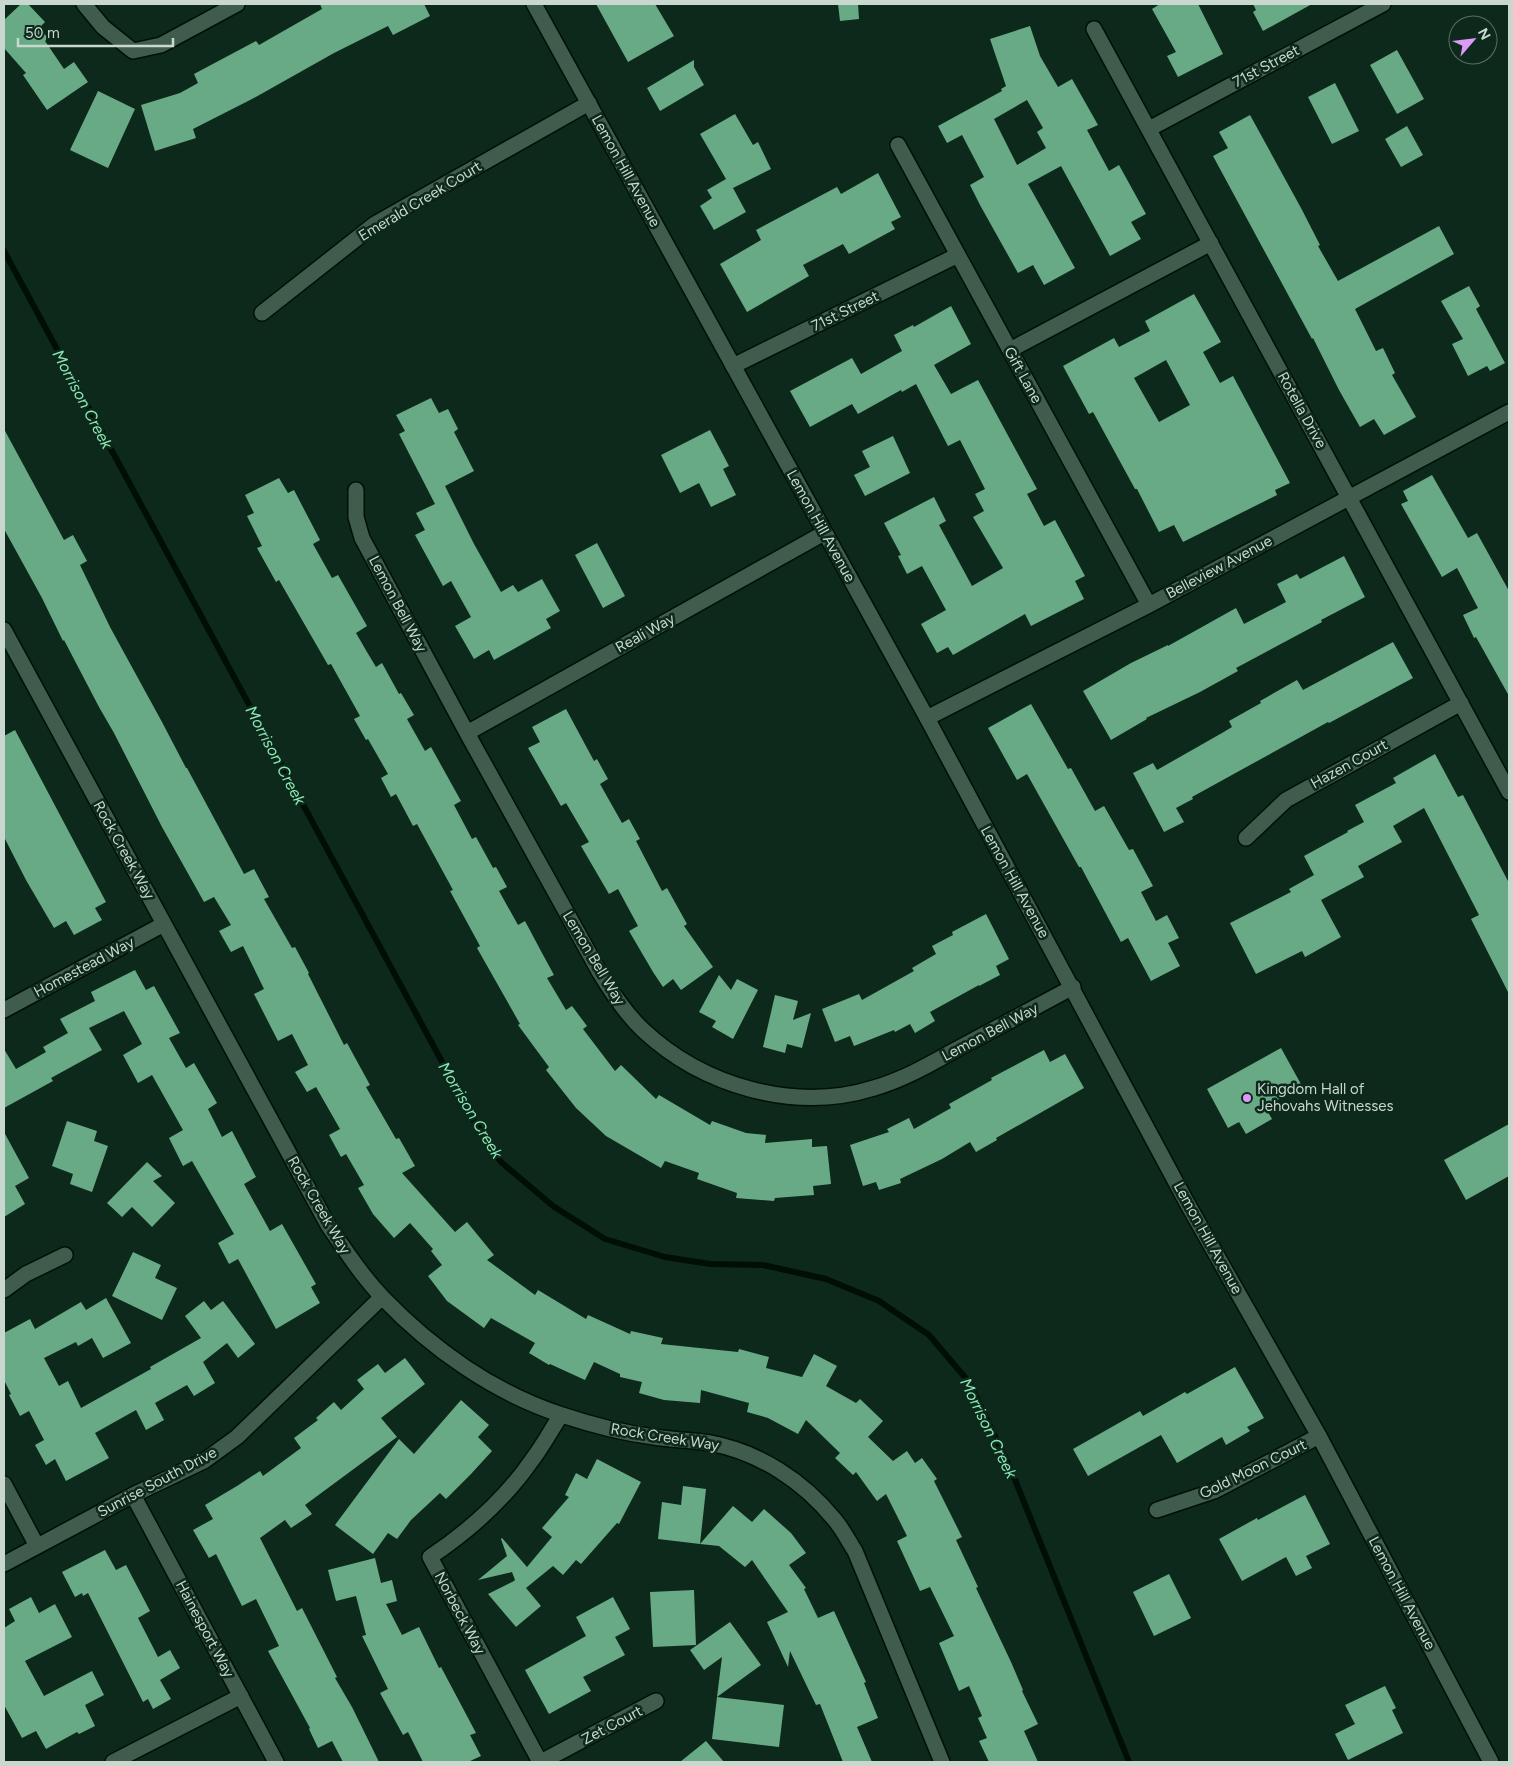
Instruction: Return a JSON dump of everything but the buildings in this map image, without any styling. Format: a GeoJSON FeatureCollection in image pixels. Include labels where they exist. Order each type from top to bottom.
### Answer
{"type":"FeatureCollection","features":[{"type":"Feature","properties":{"kind":"street"},"geometry":{"type":"LineString","coordinates":[[84,4],[103,27],[133,51],[161,45],[236,4]]}},
{"type":"Feature","properties":{"kind":"street","name":"Lemon Hill Avenue"},"geometry":{"type":"LineString","coordinates":[[534,4],[927,718],[1073,987],[1187,1203],[1319,1436],[1491,1762]]}},
{"type":"Feature","properties":{"kind":"street","name":"71st Street"},"geometry":{"type":"LineString","coordinates":[[1149,129],[1360,9],[1383,4]]}},
{"type":"Feature","properties":{"kind":"street","name":"Rotella Drive"},"geometry":{"type":"LineString","coordinates":[[1094,29],[1509,792]]}},
{"type":"Feature","properties":{"kind":"street","name":"Emerald Creek Court"},"geometry":{"type":"LineString","coordinates":[[262,313],[375,224],[589,103]]}},
{"type":"Feature","properties":{"kind":"street","name":"Gift Lane"},"geometry":{"type":"LineString","coordinates":[[898,145],[1149,605]]}},
{"type":"Feature","properties":{"kind":"street"},"geometry":{"type":"LineString","coordinates":[[1010,350],[1211,243]]}},
{"type":"Feature","properties":{"kind":"street","name":"71st Street"},"geometry":{"type":"LineString","coordinates":[[733,366],[958,255]]}},
{"type":"Feature","properties":{"kind":"street","name":"Belleview Avenue"},"geometry":{"type":"LineString","coordinates":[[927,718],[1149,605],[1509,412]]}},
{"type":"Feature","properties":{"kind":"street","name":"Lemon Bell Way"},"geometry":{"type":"LineString","coordinates":[[356,490],[356,517],[362,538],[600,973],[618,1001],[642,1029],[667,1050],[695,1068],[729,1084],[761,1092],[794,1097],[836,1096],[872,1089],[904,1078],[1073,987]]}},
{"type":"Feature","properties":{"kind":"street","name":"Reali Way"},"geometry":{"type":"LineString","coordinates":[[467,733],[824,532]]}},
{"type":"Feature","properties":{"kind":"street","name":"Rock Creek Way"},"geometry":{"type":"LineString","coordinates":[[4,630],[328,1225],[359,1271],[382,1297],[419,1333],[456,1361],[496,1386],[539,1407],[606,1428],[652,1437],[710,1443],[738,1450],[771,1465],[817,1499],[836,1521],[855,1551],[942,1762]]}},
{"type":"Feature","properties":{"kind":"street","name":"Hazen Court"},"geometry":{"type":"LineString","coordinates":[[1246,838],[1286,800],[1461,703]]}},
{"type":"Feature","properties":{"kind":"street","name":"Homestead Way"},"geometry":{"type":"LineString","coordinates":[[4,1010],[164,924]]}},
{"type":"Feature","properties":{"kind":"street"},"geometry":{"type":"LineString","coordinates":[[4,1290],[26,1274],[65,1254]]}},
{"type":"Feature","properties":{"kind":"street","name":"Sunrise South Drive"},"geometry":{"type":"LineString","coordinates":[[4,1564],[133,1495],[204,1461],[237,1437],[382,1297]]}},
{"type":"Feature","properties":{"kind":"street","name":"Norbeck Way"},"geometry":{"type":"LineString","coordinates":[[540,1762],[430,1557],[475,1524],[510,1489],[532,1460],[561,1415]]}},
{"type":"Feature","properties":{"kind":"street","name":"Gold Moon Court"},"geometry":{"type":"LineString","coordinates":[[1157,1510],[1214,1492],[1319,1436]]}},
{"type":"Feature","properties":{"kind":"street"},"geometry":{"type":"LineString","coordinates":[[4,1484],[37,1546]]}},
{"type":"Feature","properties":{"kind":"street","name":"Hainesport Way"},"geometry":{"type":"LineString","coordinates":[[133,1495],[276,1762]]}},
{"type":"Feature","properties":{"kind":"street"},"geometry":{"type":"LineString","coordinates":[[113,1762],[241,1696]]}},
{"type":"Feature","properties":{"kind":"street","name":"Zet Court"},"geometry":{"type":"LineString","coordinates":[[540,1762],[656,1701]]}},
{"type":"Feature","properties":{"kind":"waterway","name":"Morrison Creek"},"geometry":{"type":"LineString","coordinates":[[4,251],[474,1121],[501,1162],[553,1206],[605,1239],[665,1257],[710,1264],[763,1265],[826,1279],[879,1301],[929,1335],[969,1382],[1011,1470],[1129,1762]]}},
{"type":"Feature","properties":{"kind":"place","name":"Kingdom Hall of Jehovahs Witnesses"},"geometry":{"type":"Point","coordinates":[1247,1098]}}]}
